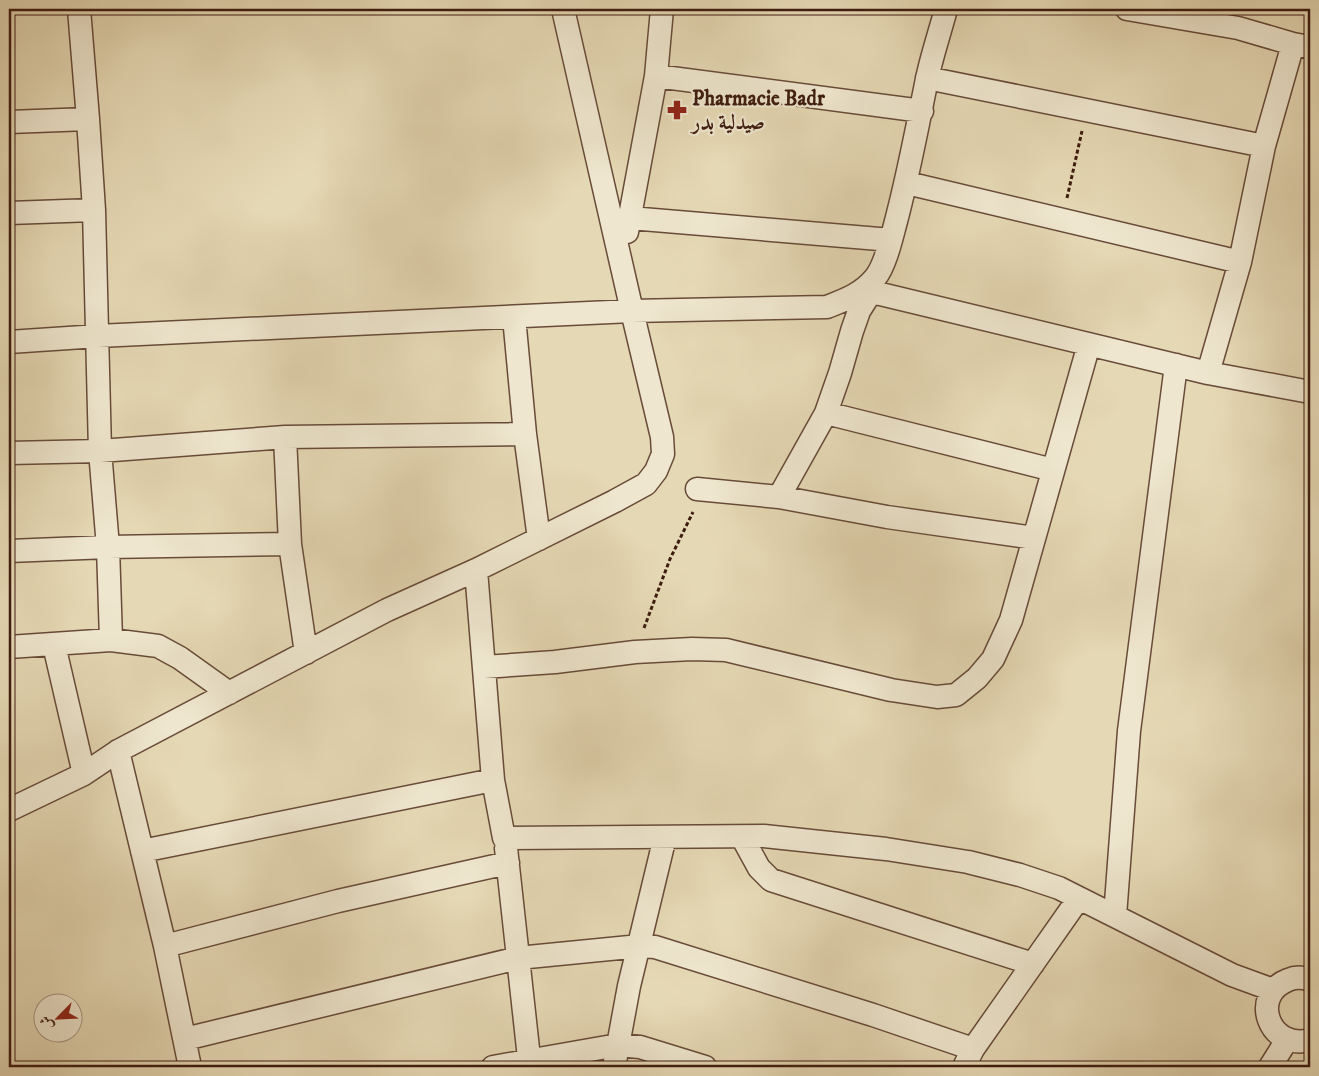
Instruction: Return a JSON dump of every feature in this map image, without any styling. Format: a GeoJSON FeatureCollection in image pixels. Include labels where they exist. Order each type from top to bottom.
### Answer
{"type":"FeatureCollection","features":[{"type":"Feature","properties":{"kind":"street"},"geometry":{"type":"LineString","coordinates":[[79,9],[94,210],[100,451],[108,547],[111,640]]}},
{"type":"Feature","properties":{"kind":"street"},"geometry":{"type":"LineString","coordinates":[[9,810],[84,774],[118,751],[413,597],[476,570],[615,502],[646,484],[656,471],[663,454],[662,437],[563,9]]}},
{"type":"Feature","properties":{"kind":"street"},"geometry":{"type":"LineString","coordinates":[[621,265],[656,76],[662,9]]}},
{"type":"Feature","properties":{"kind":"street"},"geometry":{"type":"LineString","coordinates":[[779,497],[826,413],[859,311],[877,277],[891,240],[907,183],[927,78],[946,9]]}},
{"type":"Feature","properties":{"kind":"street"},"geometry":{"type":"LineString","coordinates":[[1127,9],[1239,19],[1301,45],[1264,146],[1240,262],[1208,373]]}},
{"type":"Feature","properties":{"kind":"street"},"geometry":{"type":"LineString","coordinates":[[656,76],[922,111]]}},
{"type":"Feature","properties":{"kind":"street"},"geometry":{"type":"LineString","coordinates":[[927,78],[1264,146]]}},
{"type":"Feature","properties":{"kind":"street"},"geometry":{"type":"LineString","coordinates":[[9,122],[88,119]]}},
{"type":"Feature","properties":{"kind":"street"},"geometry":{"type":"LineString","coordinates":[[907,183],[1062,218],[1240,262]]}},
{"type":"Feature","properties":{"kind":"street"},"geometry":{"type":"LineString","coordinates":[[9,214],[94,210]]}},
{"type":"Feature","properties":{"kind":"street"},"geometry":{"type":"LineString","coordinates":[[630,218],[891,240]]}},
{"type":"Feature","properties":{"kind":"street"},"geometry":{"type":"LineString","coordinates":[[9,342],[98,336],[632,311],[826,307],[868,291],[1208,373],[1310,392]]}},
{"type":"Feature","properties":{"kind":"street"},"geometry":{"type":"LineString","coordinates":[[514,317],[525,434],[539,539]]}},
{"type":"Feature","properties":{"kind":"street"},"geometry":{"type":"LineString","coordinates":[[484,667],[555,662],[635,652],[692,649],[726,650],[891,690],[937,697],[956,695],[977,678],[994,659],[1011,620],[1089,344]]}},
{"type":"Feature","properties":{"kind":"street"},"geometry":{"type":"LineString","coordinates":[[1115,916],[1130,731],[1176,365]]}},
{"type":"Feature","properties":{"kind":"street"},"geometry":{"type":"LineString","coordinates":[[826,413],[1053,470]]}},
{"type":"Feature","properties":{"kind":"street"},"geometry":{"type":"LineString","coordinates":[[9,453],[100,451],[285,437],[525,434]]}},
{"type":"Feature","properties":{"kind":"street"},"geometry":{"type":"LineString","coordinates":[[285,437],[290,544],[306,653]]}},
{"type":"Feature","properties":{"kind":"street"},"geometry":{"type":"LineString","coordinates":[[697,489],[779,497],[887,517],[1034,538]]}},
{"type":"Feature","properties":{"kind":"street"},"geometry":{"type":"LineString","coordinates":[[9,551],[108,547],[290,544]]}},
{"type":"Feature","properties":{"kind":"street"},"geometry":{"type":"LineString","coordinates":[[476,570],[493,780],[508,862],[530,1064]]}},
{"type":"Feature","properties":{"kind":"street"},"geometry":{"type":"LineString","coordinates":[[9,647],[111,640],[158,646],[180,658],[229,693]]}},
{"type":"Feature","properties":{"kind":"street"},"geometry":{"type":"LineString","coordinates":[[54,645],[84,774]]}},
{"type":"Feature","properties":{"kind":"street"},"geometry":{"type":"LineString","coordinates":[[118,751],[165,946],[190,1067]]}},
{"type":"Feature","properties":{"kind":"street"},"geometry":{"type":"LineString","coordinates":[[142,851],[493,780]]}},
{"type":"Feature","properties":{"kind":"street"},"geometry":{"type":"LineString","coordinates":[[504,838],[764,836],[886,849],[968,862],[1020,875],[1059,888],[1232,975],[1273,990]]}},
{"type":"Feature","properties":{"kind":"street"},"geometry":{"type":"LineString","coordinates":[[614,1067],[627,994],[665,837]]}},
{"type":"Feature","properties":{"kind":"street"},"geometry":{"type":"LineString","coordinates":[[742,837],[759,868],[771,880],[1033,964]]}},
{"type":"Feature","properties":{"kind":"street"},"geometry":{"type":"LineString","coordinates":[[165,946],[338,901],[508,862]]}},
{"type":"Feature","properties":{"kind":"street"},"geometry":{"type":"LineString","coordinates":[[185,1039],[518,958],[640,946],[655,947],[873,1015],[968,1058],[1080,898]]}},
{"type":"Feature","properties":{"kind":"street"},"geometry":{"type":"LineString","coordinates":[[1310,980],[1294,978],[1282,982],[1273,990],[1268,1001],[1267,1014],[1270,1024],[1286,1040],[1298,1042],[1310,1040]]}},
{"type":"Feature","properties":{"kind":"street"},"geometry":{"type":"LineString","coordinates":[[1270,1067],[1286,1040]]}},
{"type":"Feature","properties":{"kind":"street"},"geometry":{"type":"LineString","coordinates":[[493,1067],[530,1064],[618,1045],[640,1047],[705,1067]]}},
{"type":"Feature","properties":{"kind":"path"},"geometry":{"type":"LineString","coordinates":[[1062,218],[1087,110]]}},
{"type":"Feature","properties":{"kind":"path"},"geometry":{"type":"LineString","coordinates":[[635,652],[670,559],[695,508],[697,489]]}},
{"type":"Feature","properties":{"kind":"place","name":"Pharmacie Badr صيدلية بدر"},"geometry":{"type":"Point","coordinates":[677,110]}}]}
